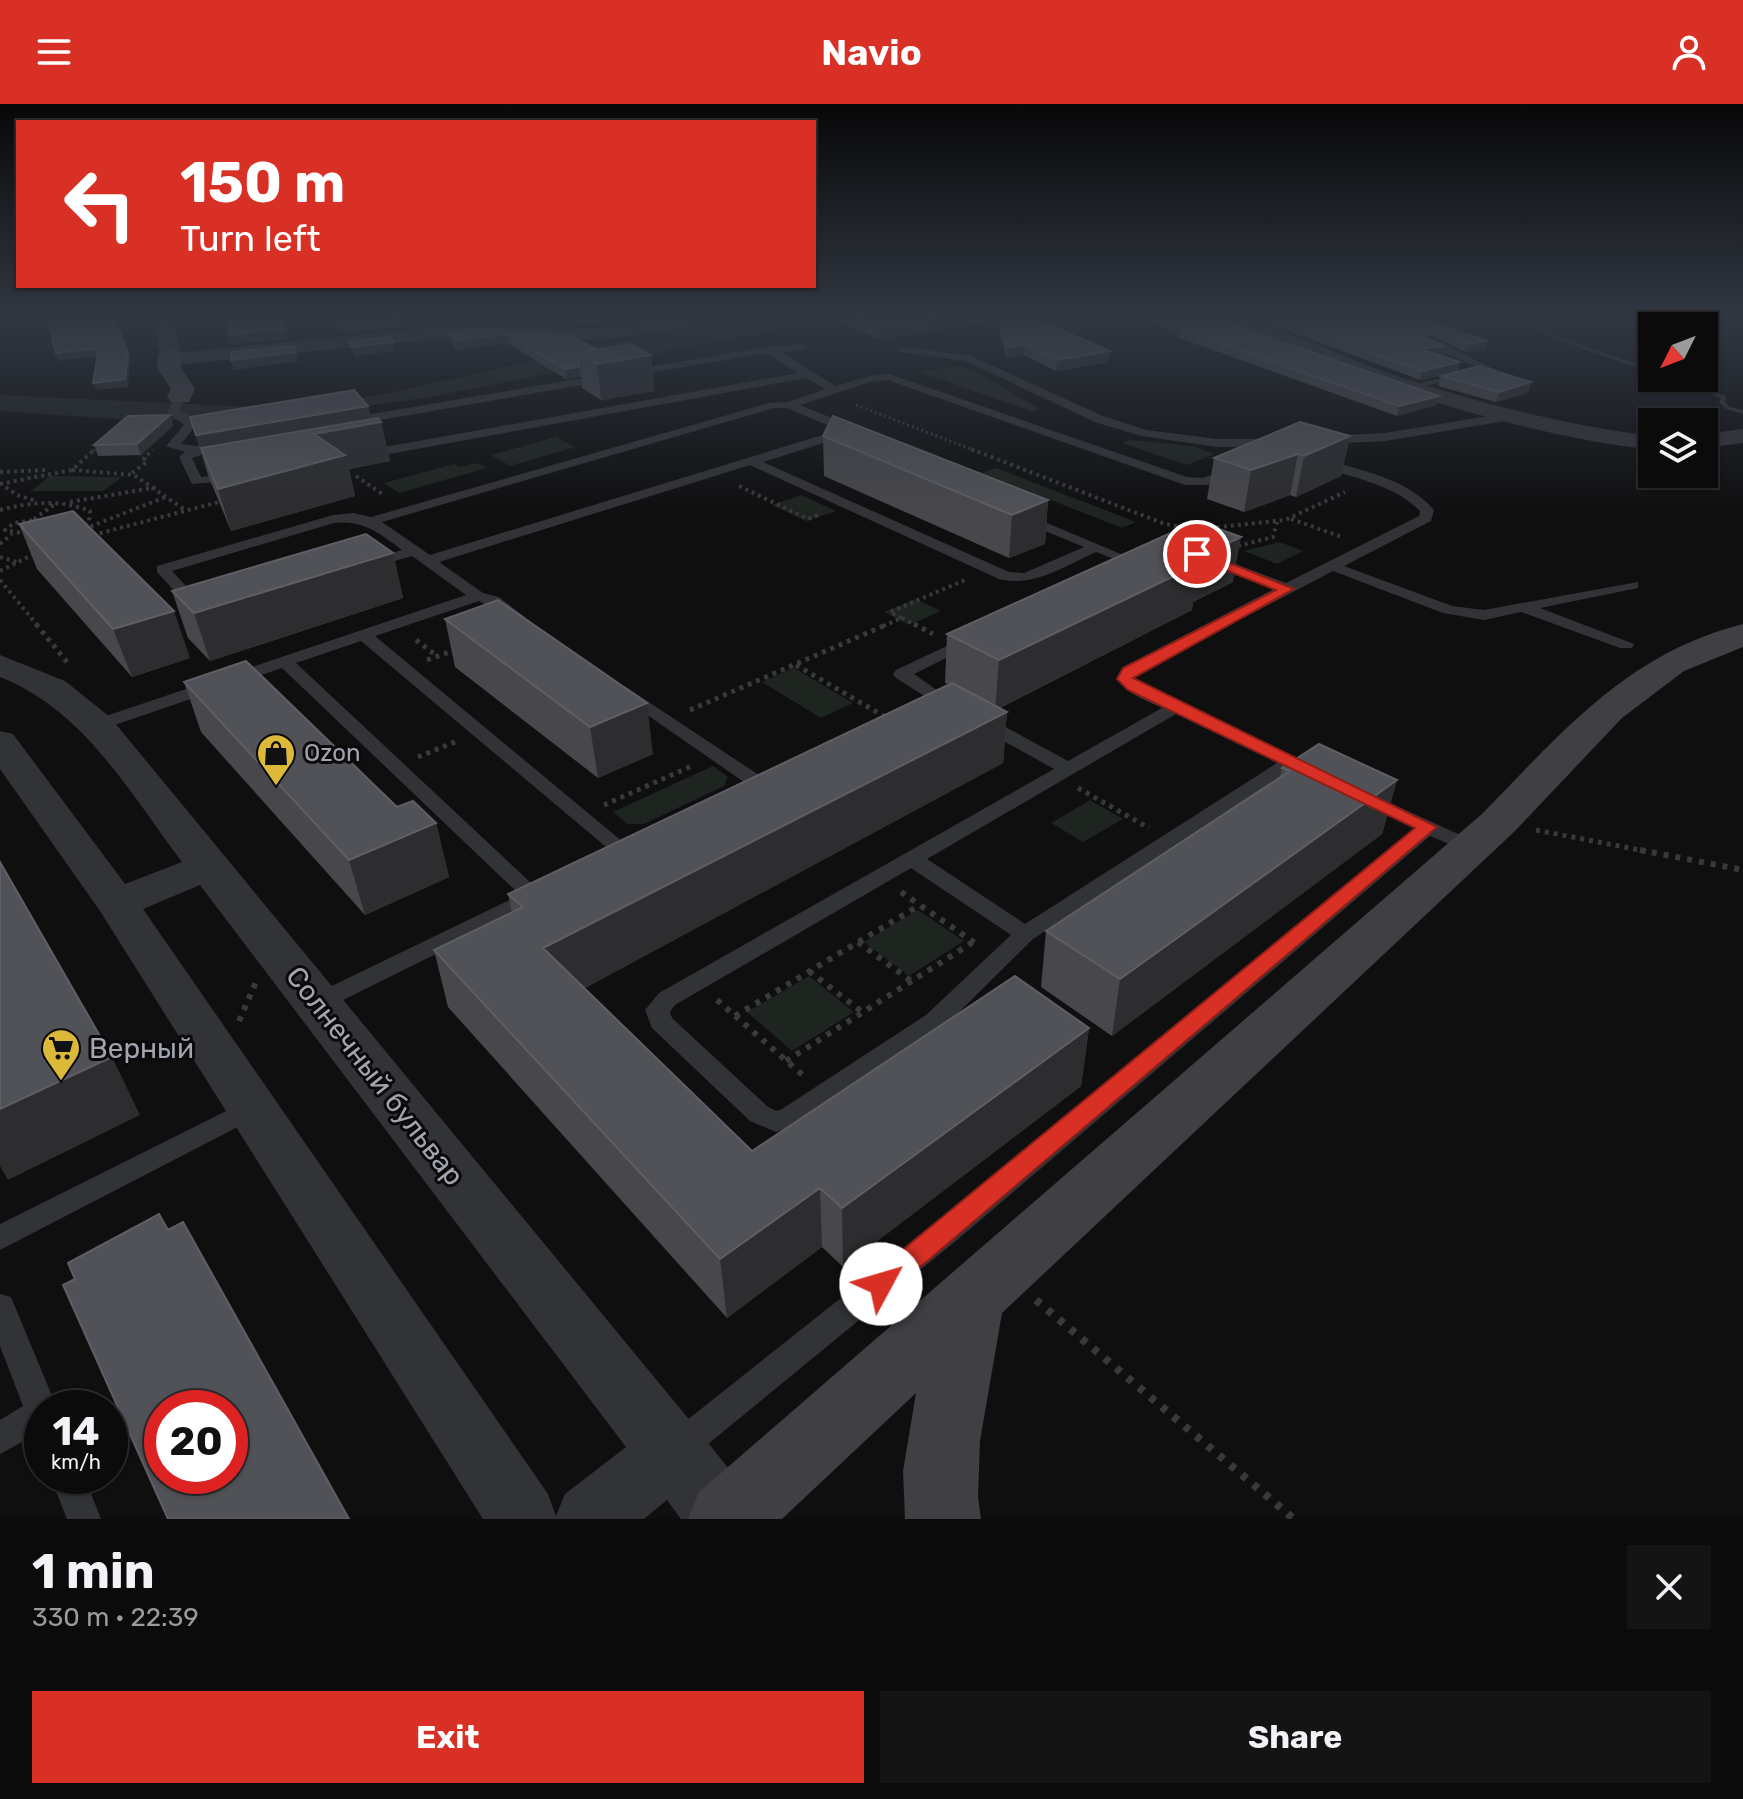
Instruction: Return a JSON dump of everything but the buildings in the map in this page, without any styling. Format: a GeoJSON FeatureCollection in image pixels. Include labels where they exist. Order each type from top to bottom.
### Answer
{"type":"FeatureCollection","features":[{"type":"Feature","properties":{"kind":"street"},"geometry":{"type":"LineString","coordinates":[[178,381],[183,389],[180,397]]}},
{"type":"Feature","properties":{"kind":"street"},"geometry":{"type":"LineString","coordinates":[[1395,381],[1501,418],[1638,441]]}},
{"type":"Feature","properties":{"kind":"street"},"geometry":{"type":"LineString","coordinates":[[1718,439],[1743,436]]}},
{"type":"Feature","properties":{"kind":"street"},"geometry":{"type":"LineString","coordinates":[[725,1519],[987,1286],[1466,832],[1620,699],[1675,659],[1743,635]]}},
{"type":"Feature","properties":{"kind":"street","name":"Солнечный бульвар"},"geometry":{"type":"LineString","coordinates":[[0,665],[33,676],[76,701],[97,725],[725,1519]]}},
{"type":"Feature","properties":{"kind":"street"},"geometry":{"type":"LineString","coordinates":[[0,742],[117,903],[523,1519]]}},
{"type":"Feature","properties":{"kind":"street"},"geometry":{"type":"LineString","coordinates":[[117,903],[209,866]]}},
{"type":"Feature","properties":{"kind":"street"},"geometry":{"type":"LineString","coordinates":[[943,1519],[939,1504],[946,1431],[987,1286]]}},
{"type":"Feature","properties":{"kind":"street"},"geometry":{"type":"LineString","coordinates":[[590,1519],[673,1452]]}},
{"type":"Feature","properties":{"kind":"lane"},"geometry":{"type":"LineString","coordinates":[[341,458],[403,430],[624,381]]}},
{"type":"Feature","properties":{"kind":"lane"},"geometry":{"type":"LineString","coordinates":[[331,425],[403,430],[757,381]]}},
{"type":"Feature","properties":{"kind":"lane"},"geometry":{"type":"LineString","coordinates":[[816,381],[828,391]]}},
{"type":"Feature","properties":{"kind":"lane"},"geometry":{"type":"LineString","coordinates":[[371,521],[773,405],[789,405],[862,381]]}},
{"type":"Feature","properties":{"kind":"lane"},"geometry":{"type":"LineString","coordinates":[[904,381],[1195,483],[1254,463],[1283,448],[1145,433],[1099,419],[1017,381]]}},
{"type":"Feature","properties":{"kind":"lane"},"geometry":{"type":"LineString","coordinates":[[1414,388],[1442,381]]}},
{"type":"Feature","properties":{"kind":"lane"},"geometry":{"type":"LineString","coordinates":[[180,397],[173,412],[186,418],[190,425],[172,446],[197,450]]}},
{"type":"Feature","properties":{"kind":"lane"},"geometry":{"type":"LineString","coordinates":[[427,561],[845,432],[845,428],[789,405]]}},
{"type":"Feature","properties":{"kind":"lane"},"geometry":{"type":"LineString","coordinates":[[1313,441],[1385,437],[1501,418]]}},
{"type":"Feature","properties":{"kind":"lane"},"geometry":{"type":"LineString","coordinates":[[829,436],[848,445]]}},
{"type":"Feature","properties":{"kind":"lane"},"geometry":{"type":"LineString","coordinates":[[242,441],[197,450],[185,457],[197,481],[253,474]]}},
{"type":"Feature","properties":{"kind":"lane"},"geometry":{"type":"LineString","coordinates":[[1300,457],[1371,479],[1417,500],[1427,510],[1426,518],[1129,671],[1125,679],[1133,687],[1339,785],[1466,832]]}},
{"type":"Feature","properties":{"kind":"lane"},"geometry":{"type":"LineString","coordinates":[[751,461],[1018,579],[1096,547]]}},
{"type":"Feature","properties":{"kind":"lane"},"geometry":{"type":"LineString","coordinates":[[1012,512],[1096,547],[1142,560],[1108,576]]}},
{"type":"Feature","properties":{"kind":"lane"},"geometry":{"type":"LineString","coordinates":[[217,611],[203,611],[162,569],[333,519],[353,517],[371,521],[478,596],[493,600],[528,624]]}},
{"type":"Feature","properties":{"kind":"lane"},"geometry":{"type":"LineString","coordinates":[[353,569],[413,551]]}},
{"type":"Feature","properties":{"kind":"lane"},"geometry":{"type":"LineString","coordinates":[[1191,552],[1287,589]]}},
{"type":"Feature","properties":{"kind":"lane"},"geometry":{"type":"LineString","coordinates":[[1332,566],[1449,610],[1484,615],[1633,585]]}},
{"type":"Feature","properties":{"kind":"lane"},"geometry":{"type":"LineString","coordinates":[[97,725],[478,596]]}},
{"type":"Feature","properties":{"kind":"lane"},"geometry":{"type":"LineString","coordinates":[[1521,607],[1626,644]]}},
{"type":"Feature","properties":{"kind":"lane"},"geometry":{"type":"LineString","coordinates":[[984,633],[902,674],[1063,772]]}},
{"type":"Feature","properties":{"kind":"lane"},"geometry":{"type":"LineString","coordinates":[[363,635],[625,852]]}},
{"type":"Feature","properties":{"kind":"lane"},"geometry":{"type":"LineString","coordinates":[[284,661],[395,766],[540,893],[317,1003]]}},
{"type":"Feature","properties":{"kind":"lane"},"geometry":{"type":"LineString","coordinates":[[616,685],[761,785]]}},
{"type":"Feature","properties":{"kind":"lane"},"geometry":{"type":"LineString","coordinates":[[892,721],[952,705]]}},
{"type":"Feature","properties":{"kind":"lane"},"geometry":{"type":"LineString","coordinates":[[1176,707],[667,999],[657,1010],[661,1022],[759,1114],[776,1122],[824,1095],[935,1021],[1025,934],[1291,762]]}},
{"type":"Feature","properties":{"kind":"lane"},"geometry":{"type":"LineString","coordinates":[[673,1452],[953,1226],[1466,832]]}},
{"type":"Feature","properties":{"kind":"lane"},"geometry":{"type":"LineString","coordinates":[[912,859],[1025,934]]}},
{"type":"Feature","properties":{"kind":"lane"},"geometry":{"type":"LineString","coordinates":[[0,1238],[252,1108]]}},
{"type":"Feature","properties":{"kind":"lane"},"geometry":{"type":"LineString","coordinates":[[0,1307],[33,1390]]}},
{"type":"Feature","properties":{"kind":"lane"},"geometry":{"type":"LineString","coordinates":[[0,1438],[24,1424]]}},
{"type":"Feature","properties":{"kind":"lane"},"geometry":{"type":"LineString","coordinates":[[74,1494],[84,1519]]}},
{"type":"Feature","properties":{"kind":"path"},"geometry":{"type":"LineString","coordinates":[[828,391],[1165,524],[1192,528]]}},
{"type":"Feature","properties":{"kind":"path"},"geometry":{"type":"LineString","coordinates":[[0,483],[72,470],[106,440]]}},
{"type":"Feature","properties":{"kind":"path"},"geometry":{"type":"LineString","coordinates":[[0,472],[126,472],[146,477],[186,510]]}},
{"type":"Feature","properties":{"kind":"path"},"geometry":{"type":"LineString","coordinates":[[351,473],[388,498]]}},
{"type":"Feature","properties":{"kind":"path"},"geometry":{"type":"LineString","coordinates":[[1207,528],[1277,522],[1371,479]]}},
{"type":"Feature","properties":{"kind":"path"},"geometry":{"type":"LineString","coordinates":[[0,483],[17,495],[45,502]]}},
{"type":"Feature","properties":{"kind":"path"},"geometry":{"type":"LineString","coordinates":[[65,503],[158,487]]}},
{"type":"Feature","properties":{"kind":"path"},"geometry":{"type":"LineString","coordinates":[[72,535],[169,496]]}},
{"type":"Feature","properties":{"kind":"path"},"geometry":{"type":"LineString","coordinates":[[85,537],[229,499]]}},
{"type":"Feature","properties":{"kind":"path"},"geometry":{"type":"LineString","coordinates":[[0,510],[45,502],[65,503],[90,511],[89,522],[81,528]]}},
{"type":"Feature","properties":{"kind":"path"},"geometry":{"type":"LineString","coordinates":[[33,520],[57,502]]}},
{"type":"Feature","properties":{"kind":"path"},"geometry":{"type":"LineString","coordinates":[[1289,518],[1346,539]]}},
{"type":"Feature","properties":{"kind":"path"},"geometry":{"type":"LineString","coordinates":[[3,530],[14,523],[42,522],[33,530]]}},
{"type":"Feature","properties":{"kind":"path"},"geometry":{"type":"LineString","coordinates":[[1238,546],[1273,537],[1277,522]]}},
{"type":"Feature","properties":{"kind":"path"},"geometry":{"type":"LineString","coordinates":[[3,530],[13,533],[45,532]]}},
{"type":"Feature","properties":{"kind":"path"},"geometry":{"type":"LineString","coordinates":[[0,544],[13,533]]}},
{"type":"Feature","properties":{"kind":"path"},"geometry":{"type":"LineString","coordinates":[[0,571],[43,550]]}},
{"type":"Feature","properties":{"kind":"path"},"geometry":{"type":"LineString","coordinates":[[0,557],[18,562]]}},
{"type":"Feature","properties":{"kind":"path"},"geometry":{"type":"LineString","coordinates":[[957,646],[890,612],[990,569]]}},
{"type":"Feature","properties":{"kind":"path"},"geometry":{"type":"LineString","coordinates":[[0,580],[70,666]]}},
{"type":"Feature","properties":{"kind":"path"},"geometry":{"type":"LineString","coordinates":[[667,720],[902,618]]}},
{"type":"Feature","properties":{"kind":"path"},"geometry":{"type":"LineString","coordinates":[[404,669],[528,624]]}},
{"type":"Feature","properties":{"kind":"path"},"geometry":{"type":"LineString","coordinates":[[795,665],[892,721]]}},
{"type":"Feature","properties":{"kind":"path"},"geometry":{"type":"LineString","coordinates":[[395,766],[480,732]]}},
{"type":"Feature","properties":{"kind":"path"},"geometry":{"type":"LineString","coordinates":[[581,816],[716,754]]}},
{"type":"Feature","properties":{"kind":"path"},"geometry":{"type":"LineString","coordinates":[[1063,772],[1171,840]]}},
{"type":"Feature","properties":{"kind":"path"},"geometry":{"type":"LineString","coordinates":[[1466,832],[1743,870]]}},
{"type":"Feature","properties":{"kind":"path"},"geometry":{"type":"LineString","coordinates":[[880,877],[999,960]]}},
{"type":"Feature","properties":{"kind":"path"},"geometry":{"type":"LineString","coordinates":[[735,1016],[920,905]]}},
{"type":"Feature","properties":{"kind":"path"},"geometry":{"type":"LineString","coordinates":[[858,942],[911,981]]}},
{"type":"Feature","properties":{"kind":"path"},"geometry":{"type":"LineString","coordinates":[[786,1061],[973,942]]}},
{"type":"Feature","properties":{"kind":"path"},"geometry":{"type":"LineString","coordinates":[[809,971],[862,1012]]}},
{"type":"Feature","properties":{"kind":"path"},"geometry":{"type":"LineString","coordinates":[[235,1031],[260,974]]}},
{"type":"Feature","properties":{"kind":"path"},"geometry":{"type":"LineString","coordinates":[[696,982],[824,1095]]}},
{"type":"Feature","properties":{"kind":"path"},"geometry":{"type":"LineString","coordinates":[[987,1286],[1294,1519]]}},
{"type":"Feature","properties":{"kind":"shaded area"},"geometry":{"type":"Polygon","coordinates":[[[443,381],[512,381],[424,398],[274,419],[132,420],[0,411],[0,395],[251,407],[376,396],[443,381]]]}},
{"type":"Feature","properties":{"kind":"shaded area"},"geometry":{"type":"Polygon","coordinates":[[[946,381],[992,381],[1040,409],[1033,412],[946,381]]]}},
{"type":"Feature","properties":{"kind":"shaded area"},"geometry":{"type":"Polygon","coordinates":[[[556,437],[575,447],[510,466],[491,455],[556,437]]]}},
{"type":"Feature","properties":{"kind":"shaded area"},"geometry":{"type":"Polygon","coordinates":[[[1131,440],[1193,446],[1215,454],[1187,465],[1122,443],[1131,440]]]}},
{"type":"Feature","properties":{"kind":"shaded area"},"geometry":{"type":"Polygon","coordinates":[[[477,463],[487,468],[399,493],[384,483],[454,464],[460,467],[477,463]]]}},
{"type":"Feature","properties":{"kind":"shaded area"},"geometry":{"type":"Polygon","coordinates":[[[996,468],[1136,522],[1122,528],[982,473],[996,468]]]}},
{"type":"Feature","properties":{"kind":"shaded area"},"geometry":{"type":"Polygon","coordinates":[[[50,476],[122,477],[103,491],[31,491],[50,476]]]}},
{"type":"Feature","properties":{"kind":"shaded area"},"geometry":{"type":"Polygon","coordinates":[[[801,495],[836,511],[806,521],[772,505],[801,495]]]}},
{"type":"Feature","properties":{"kind":"shaded area"},"geometry":{"type":"Polygon","coordinates":[[[1280,542],[1303,551],[1277,564],[1244,551],[1280,542]]]}},
{"type":"Feature","properties":{"kind":"shaded area"},"geometry":{"type":"Polygon","coordinates":[[[916,599],[941,611],[909,625],[884,612],[916,599]]]}},
{"type":"Feature","properties":{"kind":"shaded area"},"geometry":{"type":"Polygon","coordinates":[[[794,668],[853,703],[821,718],[762,682],[794,668]]]}},
{"type":"Feature","properties":{"kind":"shaded area"},"geometry":{"type":"Polygon","coordinates":[[[713,766],[728,777],[724,786],[644,824],[627,824],[613,812],[713,766]]]}},
{"type":"Feature","properties":{"kind":"shaded area"},"geometry":{"type":"Polygon","coordinates":[[[1090,800],[1123,819],[1083,842],[1051,823],[1090,800]]]}},
{"type":"Feature","properties":{"kind":"shaded area"},"geometry":{"type":"Polygon","coordinates":[[[918,910],[964,941],[909,976],[864,942],[918,910]]]}},
{"type":"Feature","properties":{"kind":"shaded area"},"geometry":{"type":"Polygon","coordinates":[[[809,976],[854,1012],[792,1051],[747,1012],[809,976]]]}},
{"type":"Feature","properties":{"kind":"waterway"},"geometry":{"type":"LineString","coordinates":[[1709,392],[1724,397],[1722,402],[1728,408],[1743,412]]}},
{"type":"Feature","properties":{"kind":"place","name":"Ozon"},"geometry":{"type":"Point","coordinates":[276,787]}},
{"type":"Feature","properties":{"kind":"place","name":"Верный"},"geometry":{"type":"Point","coordinates":[61,1082]}},
{"type":"Feature","properties":{"kind":"route"},"geometry":{"type":"LineString","coordinates":[[881,1284],[1428,827],[1133,687],[1125,679],[1129,671],[1287,589],[1197,554]]}}]}
